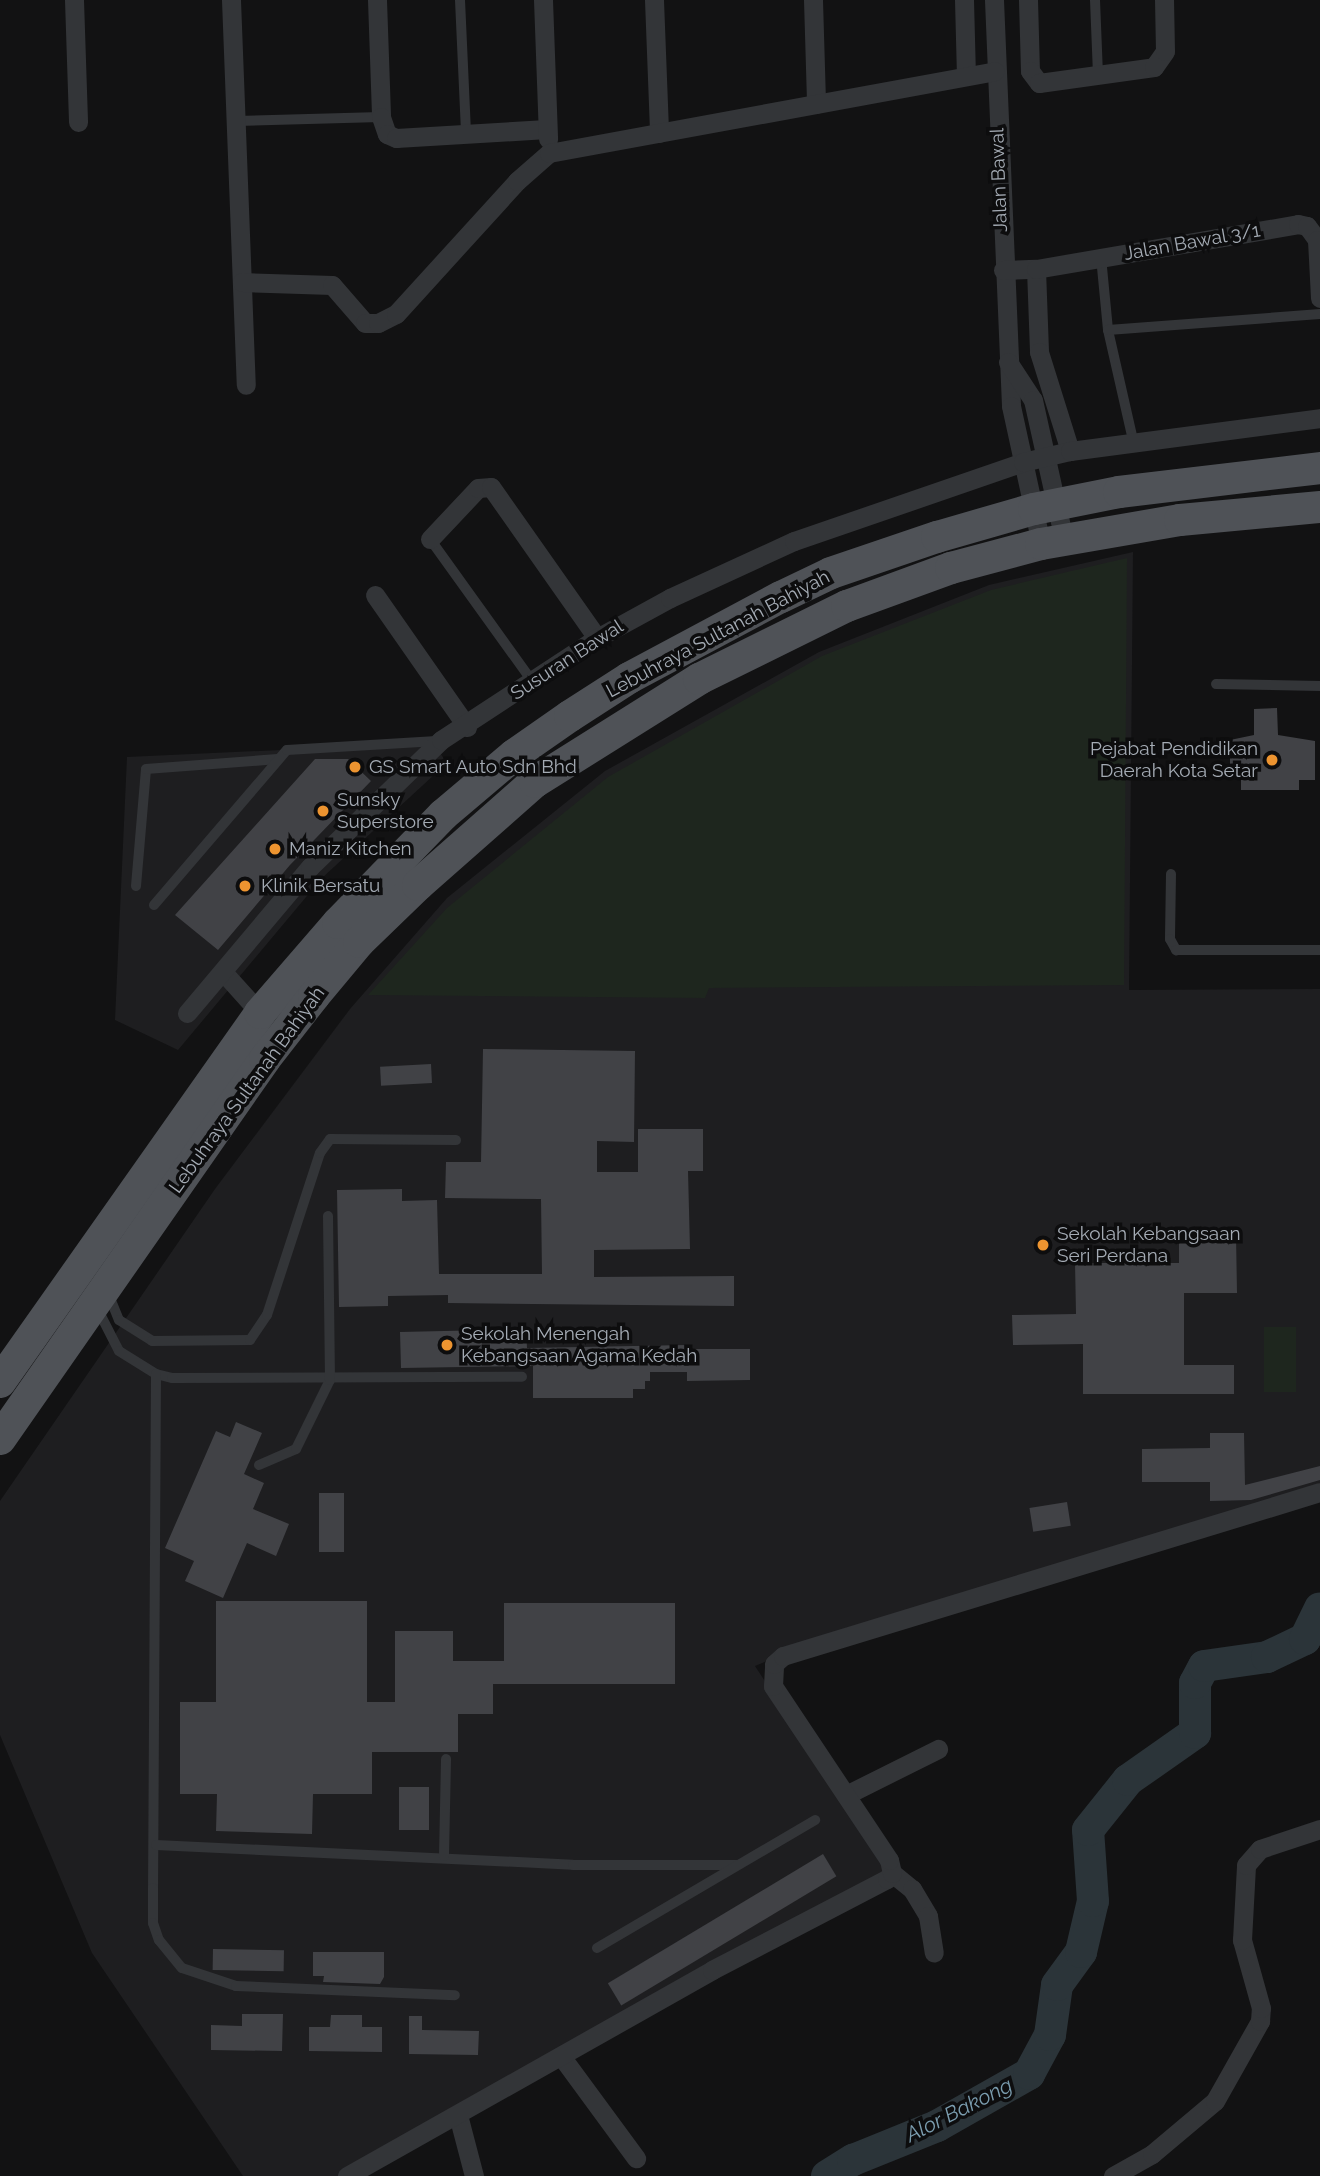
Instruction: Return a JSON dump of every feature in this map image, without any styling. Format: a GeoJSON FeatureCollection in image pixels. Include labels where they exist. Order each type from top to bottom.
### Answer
{"type":"FeatureCollection","features":[{"type":"Feature","properties":{"kind":"main road","name":"Lebuhraya Sultanah Bahiyah"},"geometry":{"type":"LineString","coordinates":[[0,1381],[260,1013],[338,923],[443,815],[513,755],[629,678],[831,573],[1045,506],[1320,468]]}},
{"type":"Feature","properties":{"kind":"main road","name":"Lebuhraya Sultanah Bahiyah"},"geometry":{"type":"LineString","coordinates":[[0,1439],[265,1059],[359,942],[465,839],[534,782],[652,705],[799,628],[951,568],[1053,542],[1180,520],[1320,507]]}},
{"type":"Feature","properties":{"kind":"street"},"geometry":{"type":"LineString","coordinates":[[74,0],[78,122]]}},
{"type":"Feature","properties":{"kind":"street"},"geometry":{"type":"LineString","coordinates":[[231,0],[246,385]]}},
{"type":"Feature","properties":{"kind":"street"},"geometry":{"type":"LineString","coordinates":[[377,0],[381,117],[387,134],[396,138],[547,129]]}},
{"type":"Feature","properties":{"kind":"street"},"geometry":{"type":"LineString","coordinates":[[543,0],[549,153]]}},
{"type":"Feature","properties":{"kind":"street"},"geometry":{"type":"LineString","coordinates":[[654,0],[659,133]]}},
{"type":"Feature","properties":{"kind":"street"},"geometry":{"type":"LineString","coordinates":[[813,0],[816,104]]}},
{"type":"Feature","properties":{"kind":"street"},"geometry":{"type":"LineString","coordinates":[[964,0],[966,76]]}},
{"type":"Feature","properties":{"kind":"street","name":"Jalan Bawal"},"geometry":{"type":"LineString","coordinates":[[994,0],[1003,270],[1011,406],[1023,462],[1045,506]]}},
{"type":"Feature","properties":{"kind":"street"},"geometry":{"type":"LineString","coordinates":[[1028,0],[1032,80],[1039,83],[1154,67],[1166,51],[1164,0]]}},
{"type":"Feature","properties":{"kind":"street"},"geometry":{"type":"LineString","coordinates":[[242,282],[332,285],[365,323],[378,323],[396,314],[517,181],[549,153],[995,71]]}},
{"type":"Feature","properties":{"kind":"street","name":"Jalan Bawal 3/1"},"geometry":{"type":"LineString","coordinates":[[1003,270],[1035,269],[1298,224],[1307,226],[1317,240],[1320,298]]}},
{"type":"Feature","properties":{"kind":"street"},"geometry":{"type":"LineString","coordinates":[[1035,269],[1039,352],[1070,451]]}},
{"type":"Feature","properties":{"kind":"street","name":"Jalan Bawal"},"geometry":{"type":"LineString","coordinates":[[1008,361],[1033,400],[1046,457],[1045,506],[1053,542]]}},
{"type":"Feature","properties":{"kind":"street","name":"Susuran Bawal"},"geometry":{"type":"LineString","coordinates":[[187,1013],[224,973],[292,885],[381,794],[441,740],[467,727],[597,638],[794,541],[1023,462],[1070,451],[1320,418]]}},
{"type":"Feature","properties":{"kind":"street"},"geometry":{"type":"LineString","coordinates":[[430,539],[478,488],[491,487],[597,638]]}},
{"type":"Feature","properties":{"kind":"street"},"geometry":{"type":"LineString","coordinates":[[375,595],[467,727]]}},
{"type":"Feature","properties":{"kind":"street"},"geometry":{"type":"LineString","coordinates":[[224,973],[260,1013]]}},
{"type":"Feature","properties":{"kind":"street"},"geometry":{"type":"LineString","coordinates":[[934,1953],[928,1916],[912,1889],[892,1872],[889,1860],[773,1686],[774,1664],[783,1656],[1320,1492]]}},
{"type":"Feature","properties":{"kind":"street"},"geometry":{"type":"LineString","coordinates":[[846,1795],[937,1749]]}},
{"type":"Feature","properties":{"kind":"street"},"geometry":{"type":"LineString","coordinates":[[1113,2176],[1152,2154],[1216,2101],[1260,2021],[1261,2008],[1242,1940],[1246,1865],[1252,1854],[1320,1829]]}},
{"type":"Feature","properties":{"kind":"street"},"geometry":{"type":"LineString","coordinates":[[347,2176],[712,1970],[877,1887],[892,1872]]}},
{"type":"Feature","properties":{"kind":"street"},"geometry":{"type":"LineString","coordinates":[[561,2056],[636,2158]]}},
{"type":"Feature","properties":{"kind":"street"},"geometry":{"type":"LineString","coordinates":[[458,2115],[474,2176]]}},
{"type":"Feature","properties":{"kind":"lane"},"geometry":{"type":"LineString","coordinates":[[460,0],[466,133]]}},
{"type":"Feature","properties":{"kind":"lane"},"geometry":{"type":"LineString","coordinates":[[1095,0],[1098,74]]}},
{"type":"Feature","properties":{"kind":"lane"},"geometry":{"type":"LineString","coordinates":[[236,121],[381,117]]}},
{"type":"Feature","properties":{"kind":"lane"},"geometry":{"type":"LineString","coordinates":[[1101,257],[1108,330],[1134,444]]}},
{"type":"Feature","properties":{"kind":"lane"},"geometry":{"type":"LineString","coordinates":[[1108,330],[1320,314]]}},
{"type":"Feature","properties":{"kind":"lane"},"geometry":{"type":"LineString","coordinates":[[430,539],[533,682]]}},
{"type":"Feature","properties":{"kind":"lane"},"geometry":{"type":"LineString","coordinates":[[1216,684],[1320,686]]}},
{"type":"Feature","properties":{"kind":"lane"},"geometry":{"type":"LineString","coordinates":[[154,905],[287,750],[300,747],[441,740]]}},
{"type":"Feature","properties":{"kind":"lane"},"geometry":{"type":"LineString","coordinates":[[136,886],[146,769],[278,759]]}},
{"type":"Feature","properties":{"kind":"lane"},"geometry":{"type":"LineString","coordinates":[[1171,874],[1170,939],[1176,950],[1320,950]]}},
{"type":"Feature","properties":{"kind":"lane"},"geometry":{"type":"LineString","coordinates":[[100,1296],[119,1320],[152,1341],[250,1340],[267,1315],[320,1153],[330,1139],[456,1140]]}},
{"type":"Feature","properties":{"kind":"lane"},"geometry":{"type":"LineString","coordinates":[[258,1465],[296,1449],[330,1380],[328,1216]]}},
{"type":"Feature","properties":{"kind":"lane"},"geometry":{"type":"LineString","coordinates":[[100,1296],[119,1351],[156,1374],[201,1380],[522,1377]]}},
{"type":"Feature","properties":{"kind":"lane"},"geometry":{"type":"LineString","coordinates":[[156,1374],[156,1845],[153,1923],[171,1956],[197,1976],[248,1987],[455,1995]]}},
{"type":"Feature","properties":{"kind":"lane"},"geometry":{"type":"LineString","coordinates":[[444,1856],[446,1759]]}},
{"type":"Feature","properties":{"kind":"lane"},"geometry":{"type":"LineString","coordinates":[[597,1948],[815,1820]]}},
{"type":"Feature","properties":{"kind":"lane"},"geometry":{"type":"LineString","coordinates":[[156,1845],[444,1856],[573,1865],[737,1865]]}},
{"type":"Feature","properties":{"kind":"shaded area","name":"Sekolah Menengah Kebangsaan Agama Kedah"},"geometry":{"type":"Polygon","coordinates":[[[1133,552],[1129,990],[1320,989],[1320,1496],[846,1628],[755,1666],[890,1873],[358,2176],[243,2176],[92,1953],[0,1735],[0,1501],[215,1189],[350,1009],[447,898],[605,771],[819,652],[989,585],[1133,552]]]}},
{"type":"Feature","properties":{"kind":"shaded area"},"geometry":{"type":"Polygon","coordinates":[[[1127,558],[1124,985],[709,988],[705,998],[368,995],[447,908],[608,777],[822,656],[991,590],[1127,558]]]}},
{"type":"Feature","properties":{"kind":"shaded area"},"geometry":{"type":"Polygon","coordinates":[[[433,743],[447,763],[322,878],[178,1050],[115,1020],[127,757],[433,743]]]}},
{"type":"Feature","properties":{"kind":"shaded area"},"geometry":{"type":"Polygon","coordinates":[[[1264,1327],[1296,1327],[1296,1392],[1264,1392],[1264,1327]]]}},
{"type":"Feature","properties":{"kind":"building","name":"Pejabat Pendidikan Daerah Kota Setar"},"geometry":{"type":"Polygon","coordinates":[[[1277,708],[1278,735],[1315,741],[1315,780],[1299,780],[1299,790],[1241,790],[1241,779],[1230,779],[1230,740],[1254,735],[1254,709],[1277,708]]]}},
{"type":"Feature","properties":{"kind":"building"},"geometry":{"type":"Polygon","coordinates":[[[315,759],[348,759],[371,781],[290,865],[218,950],[175,915],[315,759]]]}},
{"type":"Feature","properties":{"kind":"building"},"geometry":{"type":"Polygon","coordinates":[[[483,1049],[635,1051],[634,1142],[597,1141],[597,1172],[638,1172],[638,1129],[703,1129],[703,1171],[688,1171],[690,1249],[594,1250],[594,1277],[734,1276],[734,1306],[448,1303],[448,1295],[388,1296],[388,1306],[339,1307],[337,1190],[402,1189],[402,1201],[437,1200],[439,1274],[542,1274],[541,1199],[445,1198],[446,1162],[481,1162],[483,1049]]]}},
{"type":"Feature","properties":{"kind":"building"},"geometry":{"type":"Polygon","coordinates":[[[431,1064],[432,1083],[381,1086],[380,1067],[431,1064]]]}},
{"type":"Feature","properties":{"kind":"building"},"geometry":{"type":"Polygon","coordinates":[[[1179,1228],[1231,1228],[1231,1234],[1236,1234],[1237,1293],[1184,1293],[1184,1365],[1234,1365],[1234,1394],[1083,1394],[1083,1344],[1013,1345],[1012,1315],[1076,1314],[1075,1263],[1179,1263],[1179,1228]]]}},
{"type":"Feature","properties":{"kind":"building"},"geometry":{"type":"Polygon","coordinates":[[[526,1329],[527,1348],[687,1345],[687,1349],[750,1349],[750,1380],[687,1381],[687,1372],[650,1372],[650,1381],[645,1381],[645,1389],[633,1389],[633,1398],[533,1398],[533,1366],[401,1368],[400,1332],[526,1329]]]}},
{"type":"Feature","properties":{"kind":"building"},"geometry":{"type":"Polygon","coordinates":[[[236,1422],[262,1433],[244,1474],[264,1483],[253,1509],[289,1524],[276,1556],[247,1543],[223,1598],[185,1581],[194,1561],[165,1548],[216,1431],[230,1437],[236,1422]]]}},
{"type":"Feature","properties":{"kind":"building"},"geometry":{"type":"Polygon","coordinates":[[[1210,1433],[1244,1433],[1245,1485],[1320,1466],[1320,1480],[1251,1500],[1210,1501],[1210,1482],[1142,1482],[1142,1449],[1210,1448],[1210,1433]]]}},
{"type":"Feature","properties":{"kind":"building"},"geometry":{"type":"Polygon","coordinates":[[[319,1493],[344,1493],[344,1552],[319,1552],[319,1493]]]}},
{"type":"Feature","properties":{"kind":"building"},"geometry":{"type":"Polygon","coordinates":[[[1067,1502],[1071,1526],[1033,1532],[1029,1508],[1067,1502]]]}},
{"type":"Feature","properties":{"kind":"building"},"geometry":{"type":"Polygon","coordinates":[[[216,1601],[367,1601],[367,1702],[395,1702],[395,1631],[453,1631],[453,1661],[504,1661],[504,1603],[675,1603],[675,1684],[493,1684],[493,1714],[458,1714],[458,1752],[372,1752],[372,1794],[313,1794],[312,1834],[216,1831],[217,1794],[180,1794],[180,1702],[216,1702],[216,1601]]]}},
{"type":"Feature","properties":{"kind":"building"},"geometry":{"type":"Polygon","coordinates":[[[399,1787],[429,1787],[429,1830],[399,1830],[399,1787]]]}},
{"type":"Feature","properties":{"kind":"building"},"geometry":{"type":"Polygon","coordinates":[[[823,1854],[836,1876],[621,2006],[608,1983],[823,1854]]]}},
{"type":"Feature","properties":{"kind":"building"},"geometry":{"type":"Polygon","coordinates":[[[213,1949],[284,1950],[284,1971],[213,1970],[213,1949]]]}},
{"type":"Feature","properties":{"kind":"building"},"geometry":{"type":"Polygon","coordinates":[[[313,1952],[384,1952],[384,1977],[380,1984],[323,1982],[324,1976],[313,1976],[313,1952]]]}},
{"type":"Feature","properties":{"kind":"building"},"geometry":{"type":"Polygon","coordinates":[[[242,2014],[283,2014],[282,2051],[211,2050],[211,2025],[242,2026],[242,2014]]]}},
{"type":"Feature","properties":{"kind":"building"},"geometry":{"type":"Polygon","coordinates":[[[331,2015],[362,2015],[362,2027],[382,2027],[382,2052],[309,2051],[309,2027],[330,2027],[331,2015]]]}},
{"type":"Feature","properties":{"kind":"building"},"geometry":{"type":"Polygon","coordinates":[[[409,2016],[422,2016],[422,2030],[479,2031],[478,2055],[409,2054],[409,2016]]]}},
{"type":"Feature","properties":{"kind":"waterway","name":"Alor Bakong"},"geometry":{"type":"LineString","coordinates":[[827,2176],[853,2160],[937,2126],[1029,2074],[1050,2035],[1057,1985],[1081,1952],[1093,1901],[1088,1830],[1128,1780],[1195,1733],[1195,1683],[1204,1666],[1267,1657],[1305,1639],[1320,1608]]}},
{"type":"Feature","properties":{"kind":"place","name":"Pejabat Pendidikan Daerah Kota Setar"},"geometry":{"type":"Point","coordinates":[1272,760]}},
{"type":"Feature","properties":{"kind":"place","name":"GS Smart Auto Sdn Bhd"},"geometry":{"type":"Point","coordinates":[355,767]}},
{"type":"Feature","properties":{"kind":"place","name":"Sunsky Superstore"},"geometry":{"type":"Point","coordinates":[323,811]}},
{"type":"Feature","properties":{"kind":"place","name":"Maniz Kitchen"},"geometry":{"type":"Point","coordinates":[275,849]}},
{"type":"Feature","properties":{"kind":"place","name":"Klinik Bersatu"},"geometry":{"type":"Point","coordinates":[245,886]}},
{"type":"Feature","properties":{"kind":"place","name":"Sekolah Kebangsaan Seri Perdana"},"geometry":{"type":"Point","coordinates":[1043,1245]}},
{"type":"Feature","properties":{"kind":"place","name":"Sekolah Menengah Kebangsaan Agama Kedah"},"geometry":{"type":"Point","coordinates":[447,1345]}}]}
